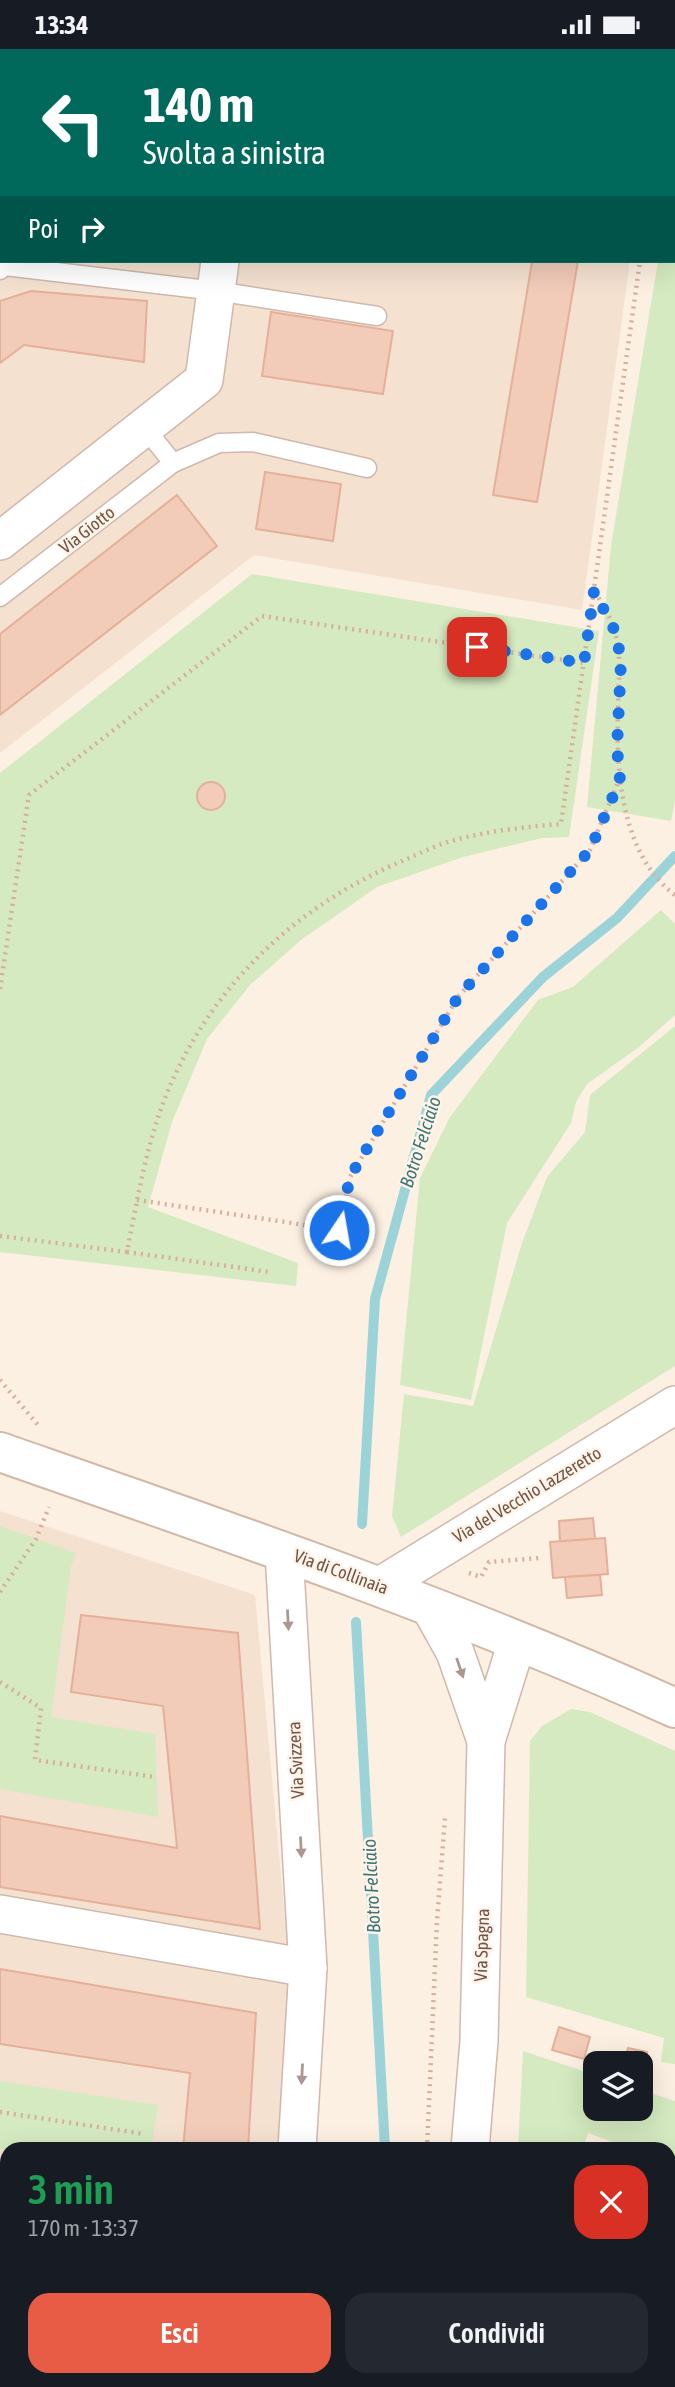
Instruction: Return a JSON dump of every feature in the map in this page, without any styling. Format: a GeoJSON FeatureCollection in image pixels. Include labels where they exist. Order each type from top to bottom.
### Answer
{"type":"FeatureCollection","features":[{"type":"Feature","properties":{"kind":"street"},"geometry":{"type":"LineString","coordinates":[[0,541],[205,380],[218,276]]}},
{"type":"Feature","properties":{"kind":"street","name":"Via del Vecchio Lazzeretto"},"geometry":{"type":"LineString","coordinates":[[380,1586],[675,1405]]}},
{"type":"Feature","properties":{"kind":"street","name":"Via di Collinaia"},"geometry":{"type":"LineString","coordinates":[[0,1452],[380,1586],[578,1664],[675,1709]]}},
{"type":"Feature","properties":{"kind":"street","name":"Via Svizzera"},"geometry":{"type":"LineString","coordinates":[[284,1552],[308,1968],[297,2142]]}},
{"type":"Feature","properties":{"kind":"street","name":"Via Spagna"},"geometry":{"type":"LineString","coordinates":[[430,1607],[455,1652],[485,1741],[479,2041],[472,2142]]}},
{"type":"Feature","properties":{"kind":"street","name":"Via Spagna"},"geometry":{"type":"LineString","coordinates":[[485,1741],[517,1642]]}},
{"type":"Feature","properties":{"kind":"street"},"geometry":{"type":"LineString","coordinates":[[0,1914],[308,1968]]}},
{"type":"Feature","properties":{"kind":"lane"},"geometry":{"type":"LineString","coordinates":[[0,270],[5,266],[218,276],[377,316]]}},
{"type":"Feature","properties":{"kind":"lane"},"geometry":{"type":"LineString","coordinates":[[145,428],[173,463]]}},
{"type":"Feature","properties":{"kind":"lane","name":"Via Giotto"},"geometry":{"type":"LineString","coordinates":[[0,597],[173,463],[219,443],[253,442],[367,468]]}},
{"type":"Feature","properties":{"kind":"path"},"geometry":{"type":"LineString","coordinates":[[127,1252],[137,1200],[165,1099],[195,1035],[246,967],[284,932],[364,877],[449,841],[510,828],[561,824],[640,263]]}},
{"type":"Feature","properties":{"kind":"path"},"geometry":{"type":"LineString","coordinates":[[594,591],[616,633],[621,661],[617,748],[630,832],[645,859],[673,893]]}},
{"type":"Feature","properties":{"kind":"path"},"geometry":{"type":"LineString","coordinates":[[0,989],[29,795],[262,616],[584,663]]}},
{"type":"Feature","properties":{"kind":"path"},"geometry":{"type":"LineString","coordinates":[[137,1200],[339,1230],[350,1177],[458,997],[590,850],[620,780]]}},
{"type":"Feature","properties":{"kind":"path"},"geometry":{"type":"LineString","coordinates":[[0,1236],[270,1272]]}},
{"type":"Feature","properties":{"kind":"path"},"geometry":{"type":"LineString","coordinates":[[0,1380],[41,1428]]}},
{"type":"Feature","properties":{"kind":"path"},"geometry":{"type":"LineString","coordinates":[[0,1592],[36,1539]]}},
{"type":"Feature","properties":{"kind":"path"},"geometry":{"type":"LineString","coordinates":[[465,1571],[481,1577],[489,1562],[540,1557]]}},
{"type":"Feature","properties":{"kind":"path"},"geometry":{"type":"LineString","coordinates":[[0,1682],[41,1708],[35,1760],[155,1777]]}},
{"type":"Feature","properties":{"kind":"path"},"geometry":{"type":"LineString","coordinates":[[428,2142],[436,1921],[445,1814],[460,1801],[486,1796]]}},
{"type":"Feature","properties":{"kind":"path"},"geometry":{"type":"LineString","coordinates":[[0,2112],[144,2134]]}},
{"type":"Feature","properties":{"kind":"shaded area"},"geometry":{"type":"Polygon","coordinates":[[[0,263],[630,263],[582,610],[254,555],[0,753],[0,263]]]}},
{"type":"Feature","properties":{"kind":"shaded area"},"geometry":{"type":"Polygon","coordinates":[[[0,1511],[255,1595],[293,2005],[281,2142],[0,2142],[0,1511]]]}},
{"type":"Feature","properties":{"kind":"green space"},"geometry":{"type":"Polygon","coordinates":[[[658,263],[675,263],[675,801],[671,821],[587,807],[611,546],[658,263]]]}},
{"type":"Feature","properties":{"kind":"green space"},"geometry":{"type":"Polygon","coordinates":[[[252,574],[599,631],[569,837],[542,838],[463,857],[377,887],[301,940],[250,985],[207,1039],[172,1122],[148,1207],[298,1263],[296,1286],[0,1252],[0,773],[252,574]]]}},
{"type":"Feature","properties":{"kind":"green space"},"geometry":{"type":"Polygon","coordinates":[[[661,910],[675,924],[675,1015],[639,1047],[587,1084],[576,1102],[571,1123],[507,1223],[471,1400],[400,1385],[420,1178],[450,1117],[538,1000],[573,987],[661,910]]]}},
{"type":"Feature","properties":{"kind":"green space"},"geometry":{"type":"Polygon","coordinates":[[[675,1026],[675,1366],[401,1537],[392,1516],[404,1394],[473,1406],[522,1243],[547,1177],[585,1132],[590,1095],[675,1026]]]}},
{"type":"Feature","properties":{"kind":"green space"},"geometry":{"type":"Polygon","coordinates":[[[0,1526],[76,1553],[71,1566],[51,1717],[155,1734],[158,1817],[0,1789],[0,1526]]]}},
{"type":"Feature","properties":{"kind":"green space"},"geometry":{"type":"Polygon","coordinates":[[[571,1709],[590,1712],[675,1751],[675,2064],[661,2062],[664,2038],[526,1997],[530,1741],[542,1726],[571,1709]]]}},
{"type":"Feature","properties":{"kind":"green space"},"geometry":{"type":"Polygon","coordinates":[[[523,2051],[583,2071],[583,2121],[653,2121],[653,2094],[675,2101],[675,2142],[612,2142],[588,2133],[585,2142],[518,2142],[523,2051]]]}},
{"type":"Feature","properties":{"kind":"green space"},"geometry":{"type":"Polygon","coordinates":[[[0,2081],[158,2105],[152,2142],[0,2142],[0,2081]]]}},
{"type":"Feature","properties":{"kind":"building"},"geometry":{"type":"Polygon","coordinates":[[[532,263],[578,263],[537,502],[493,495],[532,263]]]}},
{"type":"Feature","properties":{"kind":"building"},"geometry":{"type":"Polygon","coordinates":[[[31,291],[147,301],[144,362],[24,345],[0,363],[0,301],[31,291]]]}},
{"type":"Feature","properties":{"kind":"building"},"geometry":{"type":"Polygon","coordinates":[[[271,312],[393,331],[383,394],[262,376],[271,312]]]}},
{"type":"Feature","properties":{"kind":"building"},"geometry":{"type":"Polygon","coordinates":[[[265,472],[341,484],[333,541],[256,529],[265,472]]]}},
{"type":"Feature","properties":{"kind":"building"},"geometry":{"type":"Polygon","coordinates":[[[177,495],[217,546],[0,715],[0,634],[177,495]]]}},
{"type":"Feature","properties":{"kind":"building"},"geometry":{"type":"Polygon","coordinates":[[[211,782],[221,786],[225,796],[221,806],[211,810],[201,806],[197,796],[201,786],[211,782]]]}},
{"type":"Feature","properties":{"kind":"building"},"geometry":{"type":"Polygon","coordinates":[[[593,1518],[595,1539],[560,1542],[559,1521],[593,1518]]]}},
{"type":"Feature","properties":{"kind":"building"},"geometry":{"type":"Polygon","coordinates":[[[605,1538],[608,1574],[553,1578],[550,1542],[605,1538]]]}},
{"type":"Feature","properties":{"kind":"building"},"geometry":{"type":"Polygon","coordinates":[[[600,1575],[602,1595],[567,1598],[565,1577],[600,1575]]]}},
{"type":"Feature","properties":{"kind":"building"},"geometry":{"type":"Polygon","coordinates":[[[81,1615],[238,1633],[260,1929],[0,1887],[0,1816],[177,1848],[163,1706],[71,1692],[81,1615]]]}},
{"type":"Feature","properties":{"kind":"building"},"geometry":{"type":"Polygon","coordinates":[[[0,1969],[256,2013],[248,2142],[184,2142],[190,2073],[0,2044],[0,1969]]]}},
{"type":"Feature","properties":{"kind":"building"},"geometry":{"type":"Polygon","coordinates":[[[559,2027],[590,2037],[586,2051],[583,2051],[583,2059],[552,2050],[559,2027]]]}},
{"type":"Feature","properties":{"kind":"waterway","name":"Botro Felciaio"},"geometry":{"type":"LineString","coordinates":[[362,1524],[375,1299],[431,1095],[543,977],[617,918],[675,856]]}},
{"type":"Feature","properties":{"kind":"waterway","name":"Botro Felciaio"},"geometry":{"type":"LineString","coordinates":[[356,1622],[385,2142]]}},
{"type":"Feature","properties":{"kind":"route"},"geometry":{"type":"LineString","coordinates":[[339,1230],[350,1177],[458,997],[590,850],[620,780],[617,748],[621,661],[616,633],[594,591],[584,663],[477,647]]}}]}
